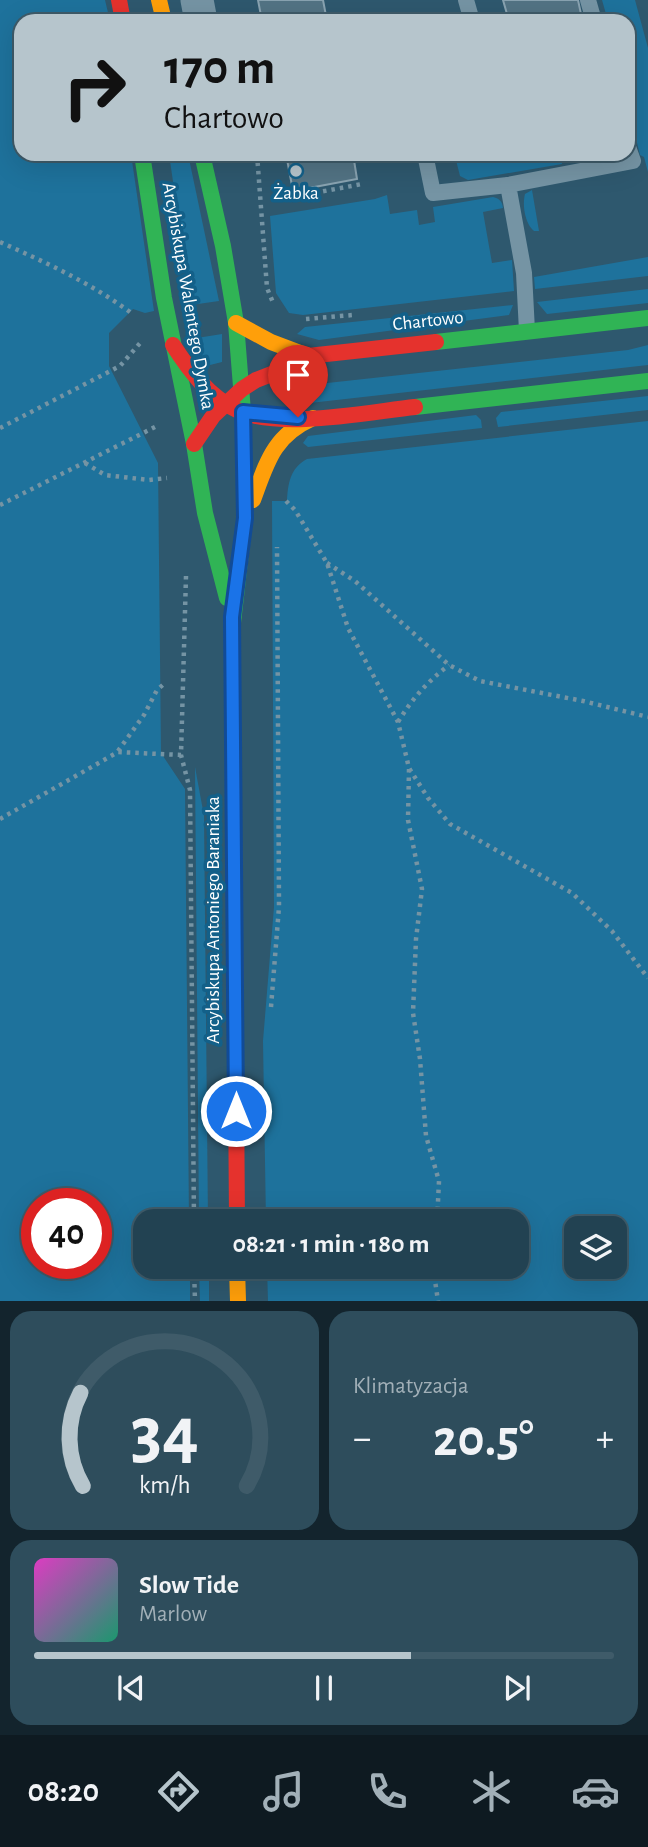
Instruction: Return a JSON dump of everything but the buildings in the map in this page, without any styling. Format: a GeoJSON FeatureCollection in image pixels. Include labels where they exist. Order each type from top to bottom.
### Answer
{"type":"FeatureCollection","features":[{"type":"Feature","properties":{"kind":"street","name":"Arcybiskupa Walentego Dymka"},"geometry":{"type":"LineString","coordinates":[[143,161],[156,256],[194,444]]}},
{"type":"Feature","properties":{"kind":"street","name":"Arcybiskupa Walentego Dymka"},"geometry":{"type":"LineString","coordinates":[[204,161],[223,246],[236,323],[243,412]]}},
{"type":"Feature","properties":{"kind":"street"},"geometry":{"type":"LineString","coordinates":[[223,161],[230,205],[223,246]]}},
{"type":"Feature","properties":{"kind":"street","name":"Chartowo"},"geometry":{"type":"LineString","coordinates":[[194,444],[226,402],[242,389],[308,356],[648,318]]}},
{"type":"Feature","properties":{"kind":"street"},"geometry":{"type":"LineString","coordinates":[[236,323],[260,338],[308,356]]}},
{"type":"Feature","properties":{"kind":"street"},"geometry":{"type":"LineString","coordinates":[[173,345],[190,368],[226,402],[243,412],[262,416],[313,418],[648,381]]}},
{"type":"Feature","properties":{"kind":"street","name":"Arcybiskupa Antoniego Baraniaka"},"geometry":{"type":"LineString","coordinates":[[237,1209],[232,617],[245,518],[243,412]]}},
{"type":"Feature","properties":{"kind":"street"},"geometry":{"type":"LineString","coordinates":[[245,518],[273,448],[292,428],[313,418]]}},
{"type":"Feature","properties":{"kind":"street","name":"Arcybiskupa Antoniego Baraniaka"},"geometry":{"type":"LineString","coordinates":[[194,444],[205,513],[232,617]]}},
{"type":"Feature","properties":{"kind":"street"},"geometry":{"type":"LineString","coordinates":[[237,1279],[238,1301]]}},
{"type":"Feature","properties":{"kind":"lane"},"geometry":{"type":"LineString","coordinates":[[426,161],[433,193],[508,185],[633,161]]}},
{"type":"Feature","properties":{"kind":"lane"},"geometry":{"type":"LineString","coordinates":[[508,185],[524,273],[527,331]]}},
{"type":"Feature","properties":{"kind":"path"},"geometry":{"type":"LineString","coordinates":[[258,161],[267,288],[276,310]]}},
{"type":"Feature","properties":{"kind":"path"},"geometry":{"type":"LineString","coordinates":[[298,196],[362,184]]}},
{"type":"Feature","properties":{"kind":"path"},"geometry":{"type":"LineString","coordinates":[[0,242],[64,271],[112,299],[139,319]]}},
{"type":"Feature","properties":{"kind":"path"},"geometry":{"type":"LineString","coordinates":[[0,428],[120,366],[142,341]]}},
{"type":"Feature","properties":{"kind":"path"},"geometry":{"type":"LineString","coordinates":[[0,505],[159,425]]}},
{"type":"Feature","properties":{"kind":"path"},"geometry":{"type":"LineString","coordinates":[[84,463],[106,475],[149,480],[172,478]]}},
{"type":"Feature","properties":{"kind":"path"},"geometry":{"type":"LineString","coordinates":[[278,495],[295,510],[327,563],[348,628],[398,722],[409,768],[408,820],[422,889],[416,939],[413,1013],[420,1059],[426,1136],[439,1181],[438,1209]]}},
{"type":"Feature","properties":{"kind":"path"},"geometry":{"type":"LineString","coordinates":[[270,1019],[279,906],[277,534]]}},
{"type":"Feature","properties":{"kind":"path"},"geometry":{"type":"LineString","coordinates":[[327,563],[355,581],[449,665],[480,681],[648,717]]}},
{"type":"Feature","properties":{"kind":"path"},"geometry":{"type":"LineString","coordinates":[[186,567],[181,755],[190,790],[194,1209]]}},
{"type":"Feature","properties":{"kind":"path"},"geometry":{"type":"LineString","coordinates":[[398,722],[428,681],[449,665]]}},
{"type":"Feature","properties":{"kind":"path"},"geometry":{"type":"LineString","coordinates":[[0,819],[118,752],[144,715],[157,690],[165,683]]}},
{"type":"Feature","properties":{"kind":"path"},"geometry":{"type":"LineString","coordinates":[[118,752],[181,755]]}},
{"type":"Feature","properties":{"kind":"path"},"geometry":{"type":"LineString","coordinates":[[409,768],[428,798],[450,824],[572,893],[612,931],[648,978]]}},
{"type":"Feature","properties":{"kind":"path"},"geometry":{"type":"LineString","coordinates":[[194,1279],[195,1301]]}},
{"type":"Feature","properties":{"kind":"path"},"geometry":{"type":"LineString","coordinates":[[435,1279],[438,1301]]}},
{"type":"Feature","properties":{"kind":"shaded area"},"geometry":{"type":"Polygon","coordinates":[[[0,0],[105,0],[108,14],[14,14],[14,161],[132,161],[154,311],[145,313],[133,309],[109,333],[109,366],[158,463],[161,753],[185,789],[189,1209],[133,1209],[133,1279],[190,1279],[190,1301],[0,1301],[0,0]]]}},
{"type":"Feature","properties":{"kind":"shaded area"},"geometry":{"type":"Polygon","coordinates":[[[602,0],[635,0],[648,48],[648,172],[635,135],[635,14],[606,14],[602,0]]]}},
{"type":"Feature","properties":{"kind":"shaded area"},"geometry":{"type":"Polygon","coordinates":[[[170,161],[189,161],[219,301],[191,305],[170,161]]]}},
{"type":"Feature","properties":{"kind":"shaded area"},"geometry":{"type":"Polygon","coordinates":[[[456,161],[561,161],[562,164],[468,180],[460,176],[456,161]]]}},
{"type":"Feature","properties":{"kind":"shaded area"},"geometry":{"type":"Polygon","coordinates":[[[532,190],[539,231],[531,228],[525,214],[525,194],[532,190]]]}},
{"type":"Feature","properties":{"kind":"shaded area"},"geometry":{"type":"Polygon","coordinates":[[[387,195],[390,214],[417,210],[419,225],[435,222],[433,207],[493,197],[499,200],[503,208],[483,212],[492,263],[512,260],[514,291],[303,315],[289,313],[276,293],[270,216],[387,195]]]}},
{"type":"Feature","properties":{"kind":"shaded area"},"geometry":{"type":"Polygon","coordinates":[[[648,257],[648,276],[535,289],[534,277],[648,257]]]}},
{"type":"Feature","properties":{"kind":"shaded area"},"geometry":{"type":"Polygon","coordinates":[[[648,289],[648,303],[547,314],[537,302],[648,289]]]}},
{"type":"Feature","properties":{"kind":"shaded area"},"geometry":{"type":"Polygon","coordinates":[[[513,305],[509,315],[319,340],[297,334],[305,327],[513,305]]]}},
{"type":"Feature","properties":{"kind":"shaded area"},"geometry":{"type":"Polygon","coordinates":[[[222,334],[222,362],[210,365],[203,360],[197,338],[222,334]]]}},
{"type":"Feature","properties":{"kind":"shaded area"},"geometry":{"type":"Polygon","coordinates":[[[648,345],[648,365],[301,404],[300,386],[628,350],[648,345]]]}},
{"type":"Feature","properties":{"kind":"shaded area"},"geometry":{"type":"Polygon","coordinates":[[[648,396],[648,410],[498,427],[496,418],[501,412],[648,396]]]}},
{"type":"Feature","properties":{"kind":"shaded area"},"geometry":{"type":"Polygon","coordinates":[[[476,415],[481,420],[482,428],[308,447],[303,443],[308,436],[476,415]]]}},
{"type":"Feature","properties":{"kind":"shaded area"},"geometry":{"type":"Polygon","coordinates":[[[648,421],[648,1301],[268,1301],[267,1279],[529,1279],[529,1209],[266,1209],[263,1041],[274,907],[272,501],[287,501],[293,472],[307,459],[648,421]]]}},
{"type":"Feature","properties":{"kind":"shaded area"},"geometry":{"type":"Polygon","coordinates":[[[195,767],[204,816],[208,1209],[199,1209],[195,767]]]}},
{"type":"Feature","properties":{"kind":"shaded area"},"geometry":{"type":"Polygon","coordinates":[[[199,1279],[209,1279],[209,1301],[200,1301],[199,1279]]]}},
{"type":"Feature","properties":{"kind":"traffic: fast"},"geometry":{"type":"LineString","coordinates":[[143,161],[164,298],[194,444],[205,513],[227,598]]}},
{"type":"Feature","properties":{"kind":"traffic: fast"},"geometry":{"type":"LineString","coordinates":[[204,161],[223,246],[236,323],[243,412],[245,518],[232,631]]}},
{"type":"Feature","properties":{"kind":"traffic: fast"},"geometry":{"type":"LineString","coordinates":[[436,342],[648,318]]}},
{"type":"Feature","properties":{"kind":"traffic: fast"},"geometry":{"type":"LineString","coordinates":[[415,407],[648,381]]}},
{"type":"Feature","properties":{"kind":"traffic: slow"},"geometry":{"type":"LineString","coordinates":[[159,0],[162,14]]}},
{"type":"Feature","properties":{"kind":"traffic: slow"},"geometry":{"type":"LineString","coordinates":[[236,323],[271,342],[308,356]]}},
{"type":"Feature","properties":{"kind":"traffic: slow"},"geometry":{"type":"LineString","coordinates":[[253,500],[268,462],[280,442],[313,418]]}},
{"type":"Feature","properties":{"kind":"traffic: slow"},"geometry":{"type":"LineString","coordinates":[[232,631],[235,947]]}},
{"type":"Feature","properties":{"kind":"traffic: slow"},"geometry":{"type":"LineString","coordinates":[[237,1279],[238,1301]]}},
{"type":"Feature","properties":{"kind":"traffic: jam"},"geometry":{"type":"LineString","coordinates":[[119,0],[122,14]]}},
{"type":"Feature","properties":{"kind":"traffic: jam"},"geometry":{"type":"LineString","coordinates":[[194,444],[213,416],[242,389],[308,356],[436,342]]}},
{"type":"Feature","properties":{"kind":"traffic: jam"},"geometry":{"type":"LineString","coordinates":[[173,345],[193,373],[217,398],[237,410],[255,416],[276,419],[324,418],[415,407]]}},
{"type":"Feature","properties":{"kind":"traffic: jam"},"geometry":{"type":"LineString","coordinates":[[235,947],[237,1209]]}},
{"type":"Feature","properties":{"kind":"place","name":"Żabka"},"geometry":{"type":"Point","coordinates":[296,171]}},
{"type":"Feature","properties":{"kind":"route"},"geometry":{"type":"LineString","coordinates":[[236,1111],[232,617],[245,518],[243,412],[262,416],[298,417]]}}]}
